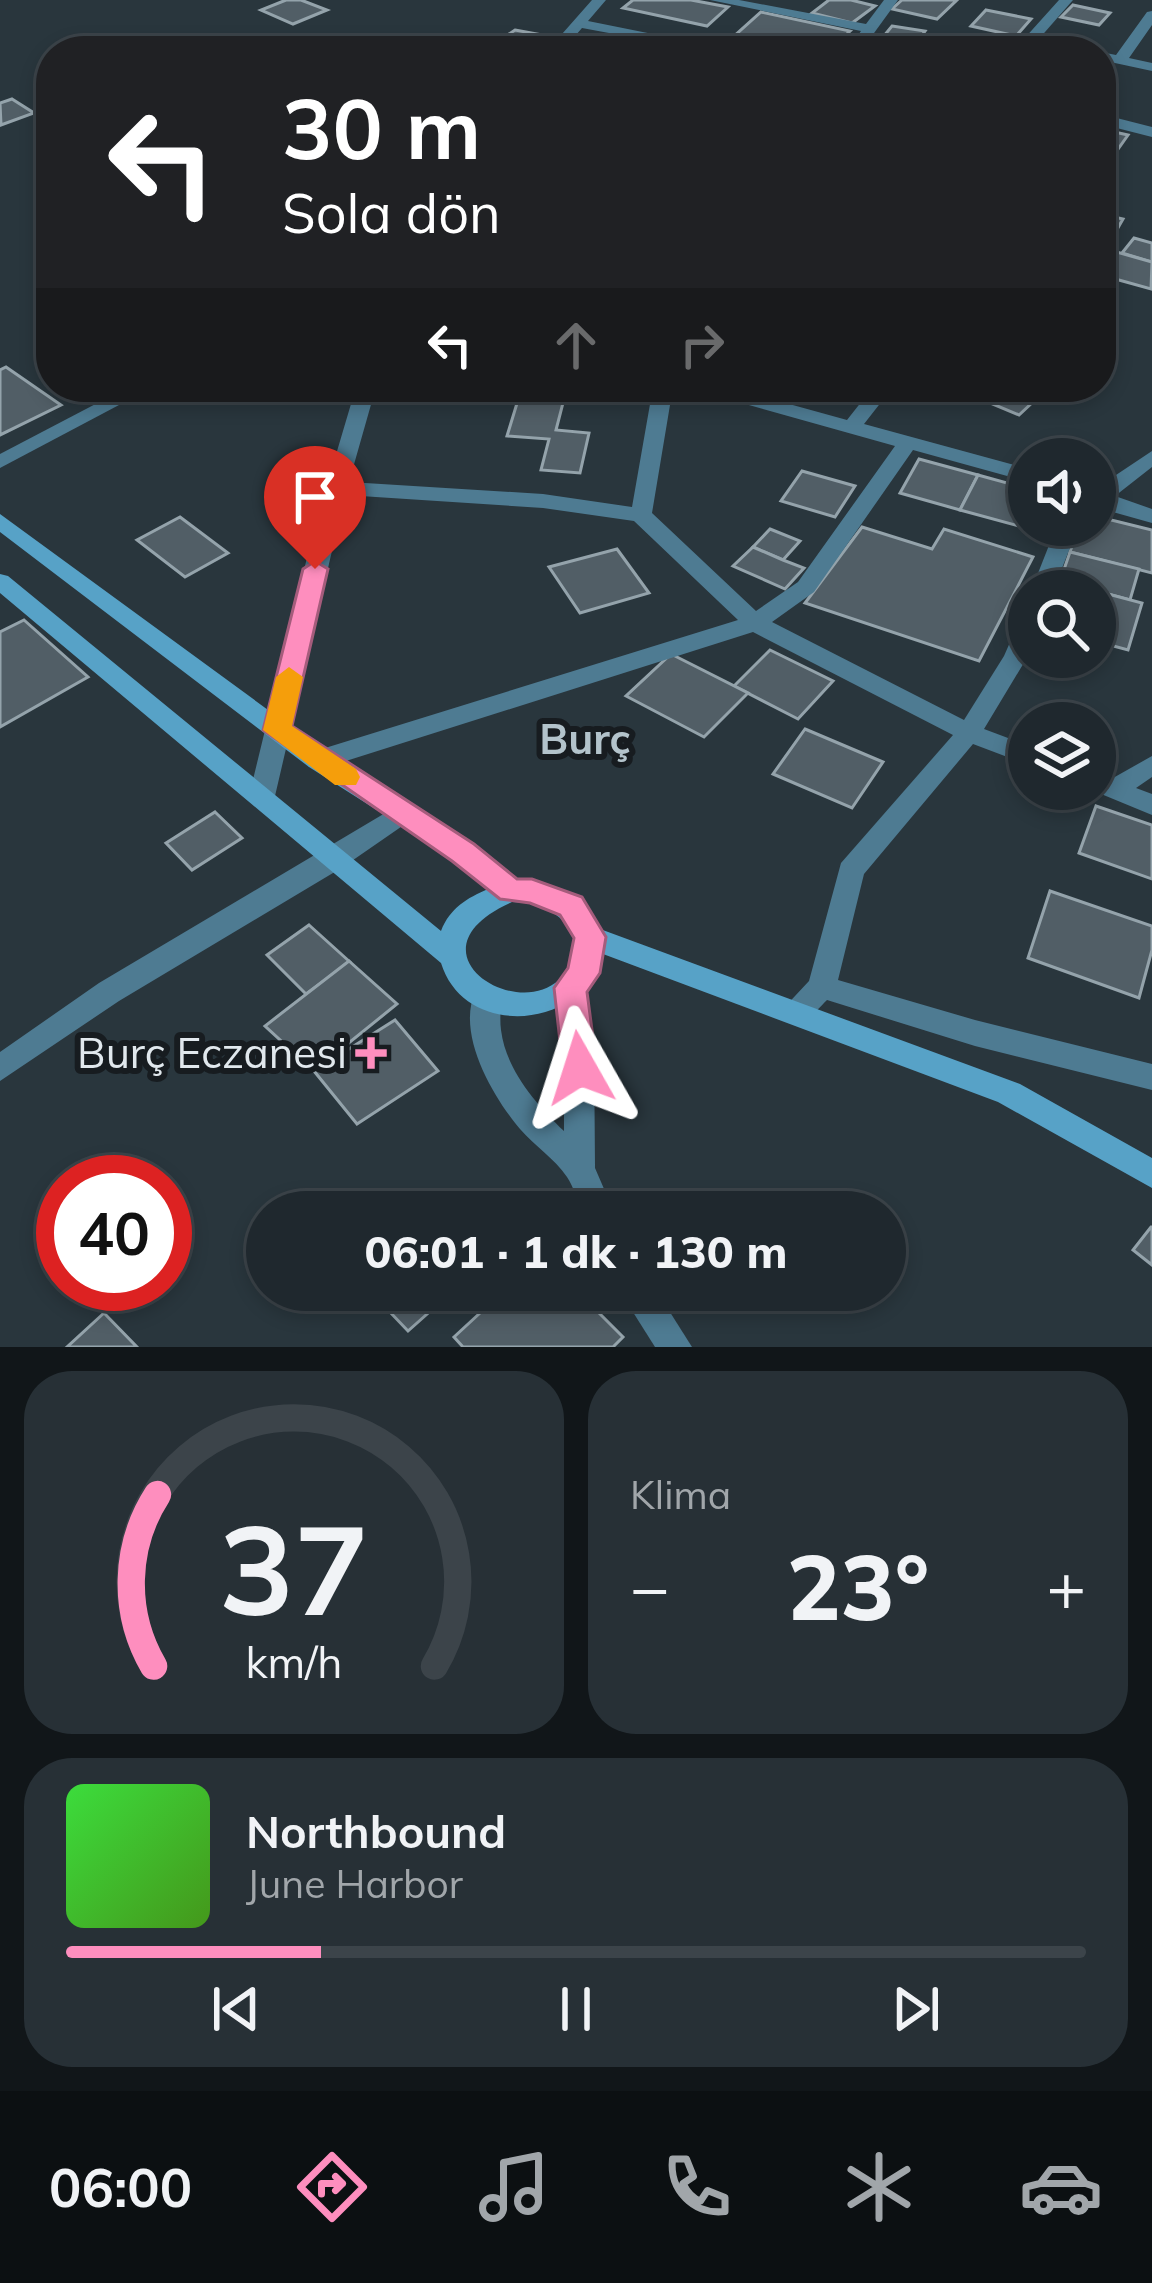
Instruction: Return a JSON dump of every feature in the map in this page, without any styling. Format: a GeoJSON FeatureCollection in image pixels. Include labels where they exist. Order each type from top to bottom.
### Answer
{"type":"FeatureCollection","features":[{"type":"Feature","properties":{"kind":"main road"},"geometry":{"type":"LineString","coordinates":[[0,521],[318,760],[463,852],[511,891]]}},
{"type":"Feature","properties":{"kind":"main road"},"geometry":{"type":"LineString","coordinates":[[0,581],[450,955]]}},
{"type":"Feature","properties":{"kind":"main road"},"geometry":{"type":"LineString","coordinates":[[590,937],[584,973],[571,988],[530,1005],[485,999],[455,973],[450,955],[459,920],[472,906],[511,891],[532,891],[571,906],[590,937],[1009,1094],[1152,1174]]}},
{"type":"Feature","properties":{"kind":"street"},"geometry":{"type":"LineString","coordinates":[[566,36],[599,0]]}},
{"type":"Feature","properties":{"kind":"street"},"geometry":{"type":"LineString","coordinates":[[717,0],[871,29]]}},
{"type":"Feature","properties":{"kind":"street"},"geometry":{"type":"LineString","coordinates":[[866,36],[891,0]]}},
{"type":"Feature","properties":{"kind":"street"},"geometry":{"type":"LineString","coordinates":[[1034,36],[1066,0]]}},
{"type":"Feature","properties":{"kind":"street"},"geometry":{"type":"LineString","coordinates":[[1121,59],[1152,15]]}},
{"type":"Feature","properties":{"kind":"street"},"geometry":{"type":"LineString","coordinates":[[576,23],[648,36]]}},
{"type":"Feature","properties":{"kind":"street"},"geometry":{"type":"LineString","coordinates":[[1116,58],[1152,67]]}},
{"type":"Feature","properties":{"kind":"street"},"geometry":{"type":"LineString","coordinates":[[1116,123],[1152,132]]}},
{"type":"Feature","properties":{"kind":"street"},"geometry":{"type":"LineString","coordinates":[[0,462],[114,402]]}},
{"type":"Feature","properties":{"kind":"street"},"geometry":{"type":"LineString","coordinates":[[262,796],[362,402]]}},
{"type":"Feature","properties":{"kind":"street"},"geometry":{"type":"LineString","coordinates":[[641,515],[660,402]]}},
{"type":"Feature","properties":{"kind":"street"},"geometry":{"type":"LineString","coordinates":[[764,402],[1008,470]]}},
{"type":"Feature","properties":{"kind":"street"},"geometry":{"type":"LineString","coordinates":[[853,425],[871,402]]}},
{"type":"Feature","properties":{"kind":"street"},"geometry":{"type":"LineString","coordinates":[[318,760],[755,623],[806,587],[909,441]]}},
{"type":"Feature","properties":{"kind":"street"},"geometry":{"type":"LineString","coordinates":[[1116,484],[1152,457]]}},
{"type":"Feature","properties":{"kind":"street"},"geometry":{"type":"LineString","coordinates":[[338,488],[543,501],[641,515],[755,623],[969,733],[1008,748]]}},
{"type":"Feature","properties":{"kind":"street"},"geometry":{"type":"LineString","coordinates":[[1116,504],[1152,516]]}},
{"type":"Feature","properties":{"kind":"street"},"geometry":{"type":"LineString","coordinates":[[796,1011],[822,987],[851,870],[969,733],[1008,669]]}},
{"type":"Feature","properties":{"kind":"street"},"geometry":{"type":"LineString","coordinates":[[1116,780],[1152,765]]}},
{"type":"Feature","properties":{"kind":"street"},"geometry":{"type":"LineString","coordinates":[[1116,790],[1152,805]]}},
{"type":"Feature","properties":{"kind":"street"},"geometry":{"type":"LineString","coordinates":[[0,1068],[109,992],[334,860],[402,813]]}},
{"type":"Feature","properties":{"kind":"street"},"geometry":{"type":"LineString","coordinates":[[822,987],[975,1033],[1152,1077]]}},
{"type":"Feature","properties":{"kind":"street"},"geometry":{"type":"LineString","coordinates":[[571,988],[579,1039],[579,1168]]}},
{"type":"Feature","properties":{"kind":"street"},"geometry":{"type":"LineString","coordinates":[[485,999],[486,1031],[498,1070],[529,1117],[579,1168],[589,1191]]}},
{"type":"Feature","properties":{"kind":"street"},"geometry":{"type":"LineString","coordinates":[[650,1311],[675,1347]]}},
{"type":"Feature","properties":{"kind":"building"},"geometry":{"type":"Polygon","coordinates":[[[286,0],[327,10],[293,24],[261,10],[286,0]]]}},
{"type":"Feature","properties":{"kind":"building"},"geometry":{"type":"Polygon","coordinates":[[[633,0],[691,0],[728,7],[707,26],[623,8],[633,0]]]}},
{"type":"Feature","properties":{"kind":"building"},"geometry":{"type":"Polygon","coordinates":[[[829,0],[875,6],[852,23],[812,13],[829,0]]]}},
{"type":"Feature","properties":{"kind":"building"},"geometry":{"type":"Polygon","coordinates":[[[902,0],[957,0],[937,19],[892,9],[902,0]]]}},
{"type":"Feature","properties":{"kind":"building"},"geometry":{"type":"Polygon","coordinates":[[[1073,5],[1110,13],[1099,25],[1061,17],[1073,5]]]}},
{"type":"Feature","properties":{"kind":"building"},"geometry":{"type":"Polygon","coordinates":[[[986,10],[1031,19],[1016,36],[971,26],[986,10]]]}},
{"type":"Feature","properties":{"kind":"building"},"geometry":{"type":"Polygon","coordinates":[[[761,12],[850,31],[845,36],[734,36],[761,12]]]}},
{"type":"Feature","properties":{"kind":"building"},"geometry":{"type":"Polygon","coordinates":[[[892,26],[925,31],[922,36],[884,36],[892,26]]]}},
{"type":"Feature","properties":{"kind":"building"},"geometry":{"type":"Polygon","coordinates":[[[515,30],[548,36],[506,36],[515,30]]]}},
{"type":"Feature","properties":{"kind":"building"},"geometry":{"type":"Polygon","coordinates":[[[12,99],[34,113],[1,125],[0,103],[12,99]]]}},
{"type":"Feature","properties":{"kind":"building"},"geometry":{"type":"Polygon","coordinates":[[[1116,132],[1128,135],[1116,152],[1116,132]]]}},
{"type":"Feature","properties":{"kind":"building"},"geometry":{"type":"Polygon","coordinates":[[[1134,238],[1152,243],[1152,262],[1122,253],[1134,238]]]}},
{"type":"Feature","properties":{"kind":"building"},"geometry":{"type":"Polygon","coordinates":[[[1116,252],[1152,262],[1151,289],[1116,279],[1116,252]]]}},
{"type":"Feature","properties":{"kind":"building"},"geometry":{"type":"Polygon","coordinates":[[[6,367],[36,388],[36,402],[61,405],[0,435],[0,370],[6,367]]]}},
{"type":"Feature","properties":{"kind":"building"},"geometry":{"type":"Polygon","coordinates":[[[517,402],[563,403],[556,430],[589,433],[580,473],[541,470],[549,439],[507,436],[517,402]]]}},
{"type":"Feature","properties":{"kind":"building"},"geometry":{"type":"Polygon","coordinates":[[[988,402],[1033,402],[1019,415],[988,402]]]}},
{"type":"Feature","properties":{"kind":"building"},"geometry":{"type":"Polygon","coordinates":[[[919,459],[978,475],[960,510],[900,493],[919,459]]]}},
{"type":"Feature","properties":{"kind":"building"},"geometry":{"type":"Polygon","coordinates":[[[802,471],[855,486],[835,517],[781,501],[802,471]]]}},
{"type":"Feature","properties":{"kind":"building"},"geometry":{"type":"Polygon","coordinates":[[[978,475],[1008,483],[1008,523],[960,510],[978,475]]]}},
{"type":"Feature","properties":{"kind":"building"},"geometry":{"type":"Polygon","coordinates":[[[180,517],[228,553],[185,577],[137,540],[180,517]]]}},
{"type":"Feature","properties":{"kind":"building"},"geometry":{"type":"Polygon","coordinates":[[[1116,521],[1152,530],[1152,573],[1070,552],[1072,546],[1116,546],[1116,521]]]}},
{"type":"Feature","properties":{"kind":"building"},"geometry":{"type":"Polygon","coordinates":[[[862,527],[932,549],[944,529],[1033,557],[1026,570],[1008,570],[1008,605],[979,661],[805,603],[862,527]]]}},
{"type":"Feature","properties":{"kind":"building"},"geometry":{"type":"Polygon","coordinates":[[[770,529],[800,541],[783,560],[753,547],[770,529]]]}},
{"type":"Feature","properties":{"kind":"building"},"geometry":{"type":"Polygon","coordinates":[[[753,547],[804,568],[785,589],[733,566],[753,547]]]}},
{"type":"Feature","properties":{"kind":"building"},"geometry":{"type":"Polygon","coordinates":[[[617,549],[649,593],[580,613],[549,567],[617,549]]]}},
{"type":"Feature","properties":{"kind":"building"},"geometry":{"type":"Polygon","coordinates":[[[1070,552],[1139,569],[1130,600],[1116,596],[1116,570],[1064,570],[1070,552]]]}},
{"type":"Feature","properties":{"kind":"building"},"geometry":{"type":"Polygon","coordinates":[[[1116,596],[1142,603],[1128,650],[1116,647],[1116,596]]]}},
{"type":"Feature","properties":{"kind":"building"},"geometry":{"type":"Polygon","coordinates":[[[24,620],[88,677],[0,727],[0,632],[24,620]]]}},
{"type":"Feature","properties":{"kind":"building"},"geometry":{"type":"Polygon","coordinates":[[[770,650],[833,681],[798,719],[734,686],[770,650]]]}},
{"type":"Feature","properties":{"kind":"building"},"geometry":{"type":"Polygon","coordinates":[[[671,654],[748,693],[704,737],[626,696],[671,654]]]}},
{"type":"Feature","properties":{"kind":"building"},"geometry":{"type":"Polygon","coordinates":[[[805,729],[883,762],[852,808],[773,774],[805,729]]]}},
{"type":"Feature","properties":{"kind":"building"},"geometry":{"type":"Polygon","coordinates":[[[1095,810],[1152,825],[1152,879],[1079,853],[1095,810]]]}},
{"type":"Feature","properties":{"kind":"building"},"geometry":{"type":"Polygon","coordinates":[[[215,812],[242,838],[192,870],[166,843],[215,812]]]}},
{"type":"Feature","properties":{"kind":"building"},"geometry":{"type":"Polygon","coordinates":[[[1050,891],[1152,926],[1152,950],[1139,998],[1028,958],[1050,891]]]}},
{"type":"Feature","properties":{"kind":"building"},"geometry":{"type":"Polygon","coordinates":[[[309,925],[350,962],[306,994],[267,955],[309,925]]]}},
{"type":"Feature","properties":{"kind":"building"},"geometry":{"type":"Polygon","coordinates":[[[349,961],[397,1004],[314,1071],[265,1026],[349,961]]]}},
{"type":"Feature","properties":{"kind":"building"},"geometry":{"type":"Polygon","coordinates":[[[395,1020],[438,1071],[357,1124],[314,1071],[395,1020]]]}},
{"type":"Feature","properties":{"kind":"building"},"geometry":{"type":"Polygon","coordinates":[[[1152,1227],[1152,1265],[1133,1250],[1152,1227]]]}},
{"type":"Feature","properties":{"kind":"building"},"geometry":{"type":"Polygon","coordinates":[[[389,1311],[430,1311],[408,1331],[389,1311]]]}},
{"type":"Feature","properties":{"kind":"building"},"geometry":{"type":"Polygon","coordinates":[[[482,1311],[597,1311],[623,1337],[613,1347],[463,1347],[454,1337],[482,1311]]]}},
{"type":"Feature","properties":{"kind":"building"},"geometry":{"type":"Polygon","coordinates":[[[104,1313],[137,1347],[67,1347],[104,1313]]]}},
{"type":"Feature","properties":{"kind":"slow traffic"},"geometry":{"type":"LineString","coordinates":[[289,677],[277,730],[345,777]]}},
{"type":"Feature","properties":{"kind":"place","name":"Burç Eczanesi"},"geometry":{"type":"Point","coordinates":[371,1053]}},
{"type":"Feature","properties":{"kind":"district","name":"Burç"},"geometry":{"type":"Point","coordinates":[585,739]}},
{"type":"Feature","properties":{"kind":"route"},"geometry":{"type":"LineString","coordinates":[[315,569],[277,730],[463,852],[511,891],[552,896],[571,906],[590,937],[584,973],[571,988],[580,1068]]}}]}
